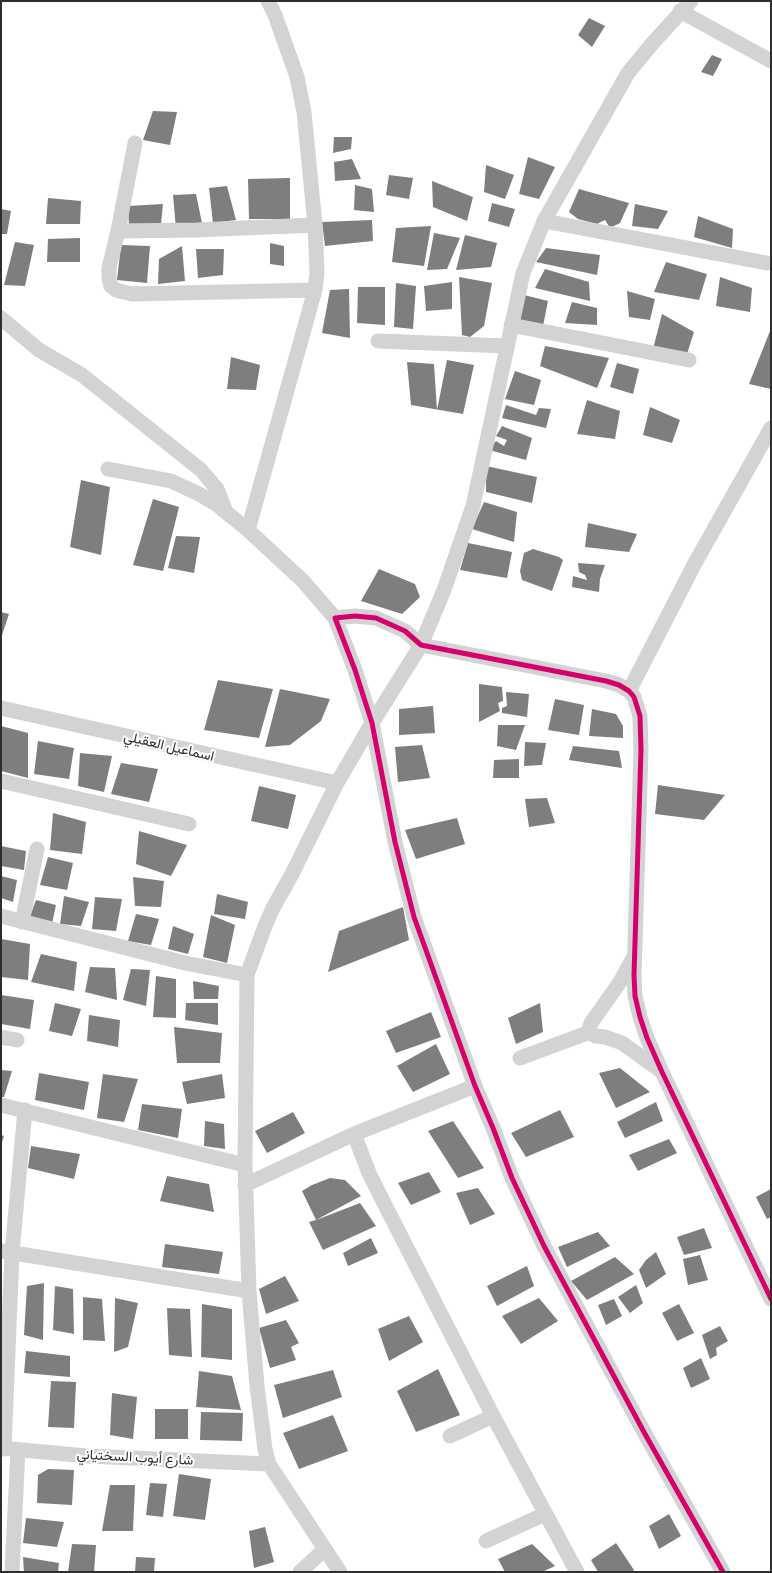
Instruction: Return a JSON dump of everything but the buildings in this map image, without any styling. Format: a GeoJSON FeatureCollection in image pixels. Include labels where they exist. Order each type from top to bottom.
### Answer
{"type":"FeatureCollection","features":[{"type":"Feature","properties":{"kind":"street"},"geometry":{"type":"LineString","coordinates":[[248,530],[315,290],[317,273],[315,224],[304,112],[297,77],[268,1]]}},
{"type":"Feature","properties":{"kind":"street"},"geometry":{"type":"LineString","coordinates":[[340,1572],[269,1464],[266,1449],[257,1386],[249,1291],[245,1185],[247,975],[264,926],[337,783],[372,723],[421,645],[444,590],[473,506],[523,273],[544,221],[628,74],[686,6],[771,61]]}},
{"type":"Feature","properties":{"kind":"street"},"geometry":{"type":"LineString","coordinates":[[135,143],[118,231],[109,268],[111,286],[116,290],[132,294],[315,290]]}},
{"type":"Feature","properties":{"kind":"street"},"geometry":{"type":"LineString","coordinates":[[544,221],[767,263]]}},
{"type":"Feature","properties":{"kind":"street"},"geometry":{"type":"LineString","coordinates":[[118,231],[196,230],[315,224]]}},
{"type":"Feature","properties":{"kind":"street"},"geometry":{"type":"LineString","coordinates":[[1,318],[39,350],[82,374],[202,470],[217,488],[226,512]]}},
{"type":"Feature","properties":{"kind":"street"},"geometry":{"type":"LineString","coordinates":[[511,325],[689,360]]}},
{"type":"Feature","properties":{"kind":"street"},"geometry":{"type":"LineString","coordinates":[[378,341],[507,346]]}},
{"type":"Feature","properties":{"kind":"street"},"geometry":{"type":"LineString","coordinates":[[629,691],[695,563],[771,428]]}},
{"type":"Feature","properties":{"kind":"street"},"geometry":{"type":"LineString","coordinates":[[108,469],[171,481],[199,494],[226,512],[248,530],[303,581],[335,618],[355,670],[372,723],[395,842],[414,917],[475,1086],[512,1178],[544,1246],[645,1434],[723,1572]]}},
{"type":"Feature","properties":{"kind":"street"},"geometry":{"type":"LineString","coordinates":[[335,618],[355,616],[376,618],[405,631],[421,645],[593,678],[619,685],[629,691],[637,704],[640,716],[642,750],[634,975],[635,996],[647,1038],[662,1072],[771,1299]]}},
{"type":"Feature","properties":{"kind":"street","name":"اسماعيل العقيلي"},"geometry":{"type":"LineString","coordinates":[[1,708],[337,783]]}},
{"type":"Feature","properties":{"kind":"street"},"geometry":{"type":"LineString","coordinates":[[1,781],[189,824]]}},
{"type":"Feature","properties":{"kind":"street"},"geometry":{"type":"LineString","coordinates":[[22,922],[37,849]]}},
{"type":"Feature","properties":{"kind":"street"},"geometry":{"type":"LineString","coordinates":[[1,916],[185,963],[247,975]]}},
{"type":"Feature","properties":{"kind":"street"},"geometry":{"type":"LineString","coordinates":[[590,1032],[589,1029],[591,1023],[620,982],[635,953]]}},
{"type":"Feature","properties":{"kind":"street"},"geometry":{"type":"LineString","coordinates":[[520,1058],[590,1032]]}},
{"type":"Feature","properties":{"kind":"street"},"geometry":{"type":"LineString","coordinates":[[590,1032],[595,1036],[605,1037],[622,1043],[662,1072]]}},
{"type":"Feature","properties":{"kind":"street"},"geometry":{"type":"LineString","coordinates":[[1,1037],[17,1040]]}},
{"type":"Feature","properties":{"kind":"street"},"geometry":{"type":"LineString","coordinates":[[245,1185],[354,1134],[475,1086]]}},
{"type":"Feature","properties":{"kind":"street"},"geometry":{"type":"LineString","coordinates":[[1,1105],[245,1165]]}},
{"type":"Feature","properties":{"kind":"street"},"geometry":{"type":"LineString","coordinates":[[12,1572],[7,1522],[7,1252],[25,1110]]}},
{"type":"Feature","properties":{"kind":"street"},"geometry":{"type":"LineString","coordinates":[[354,1134],[375,1185],[493,1416],[577,1572]]}},
{"type":"Feature","properties":{"kind":"street"},"geometry":{"type":"LineString","coordinates":[[7,1252],[249,1291]]}},
{"type":"Feature","properties":{"kind":"street"},"geometry":{"type":"LineString","coordinates":[[450,1436],[493,1416]]}},
{"type":"Feature","properties":{"kind":"street","name":"شارع أيوب السختياني"},"geometry":{"type":"LineString","coordinates":[[8,1449],[87,1456],[269,1464]]}},
{"type":"Feature","properties":{"kind":"street"},"geometry":{"type":"LineString","coordinates":[[486,1541],[545,1514]]}},
{"type":"Feature","properties":{"kind":"street"},"geometry":{"type":"LineString","coordinates":[[300,1572],[325,1549]]}},
{"type":"Feature","properties":{"kind":"cycle path"},"geometry":{"type":"LineString","coordinates":[[723,1572],[645,1434],[544,1246],[512,1178],[475,1086],[414,917],[395,842],[372,723],[355,670],[335,618],[355,616],[376,618],[405,631],[421,645],[606,681],[619,685],[629,691],[634,697],[640,716],[641,750],[634,975],[635,996],[647,1038],[662,1072],[771,1299]]}}]}
